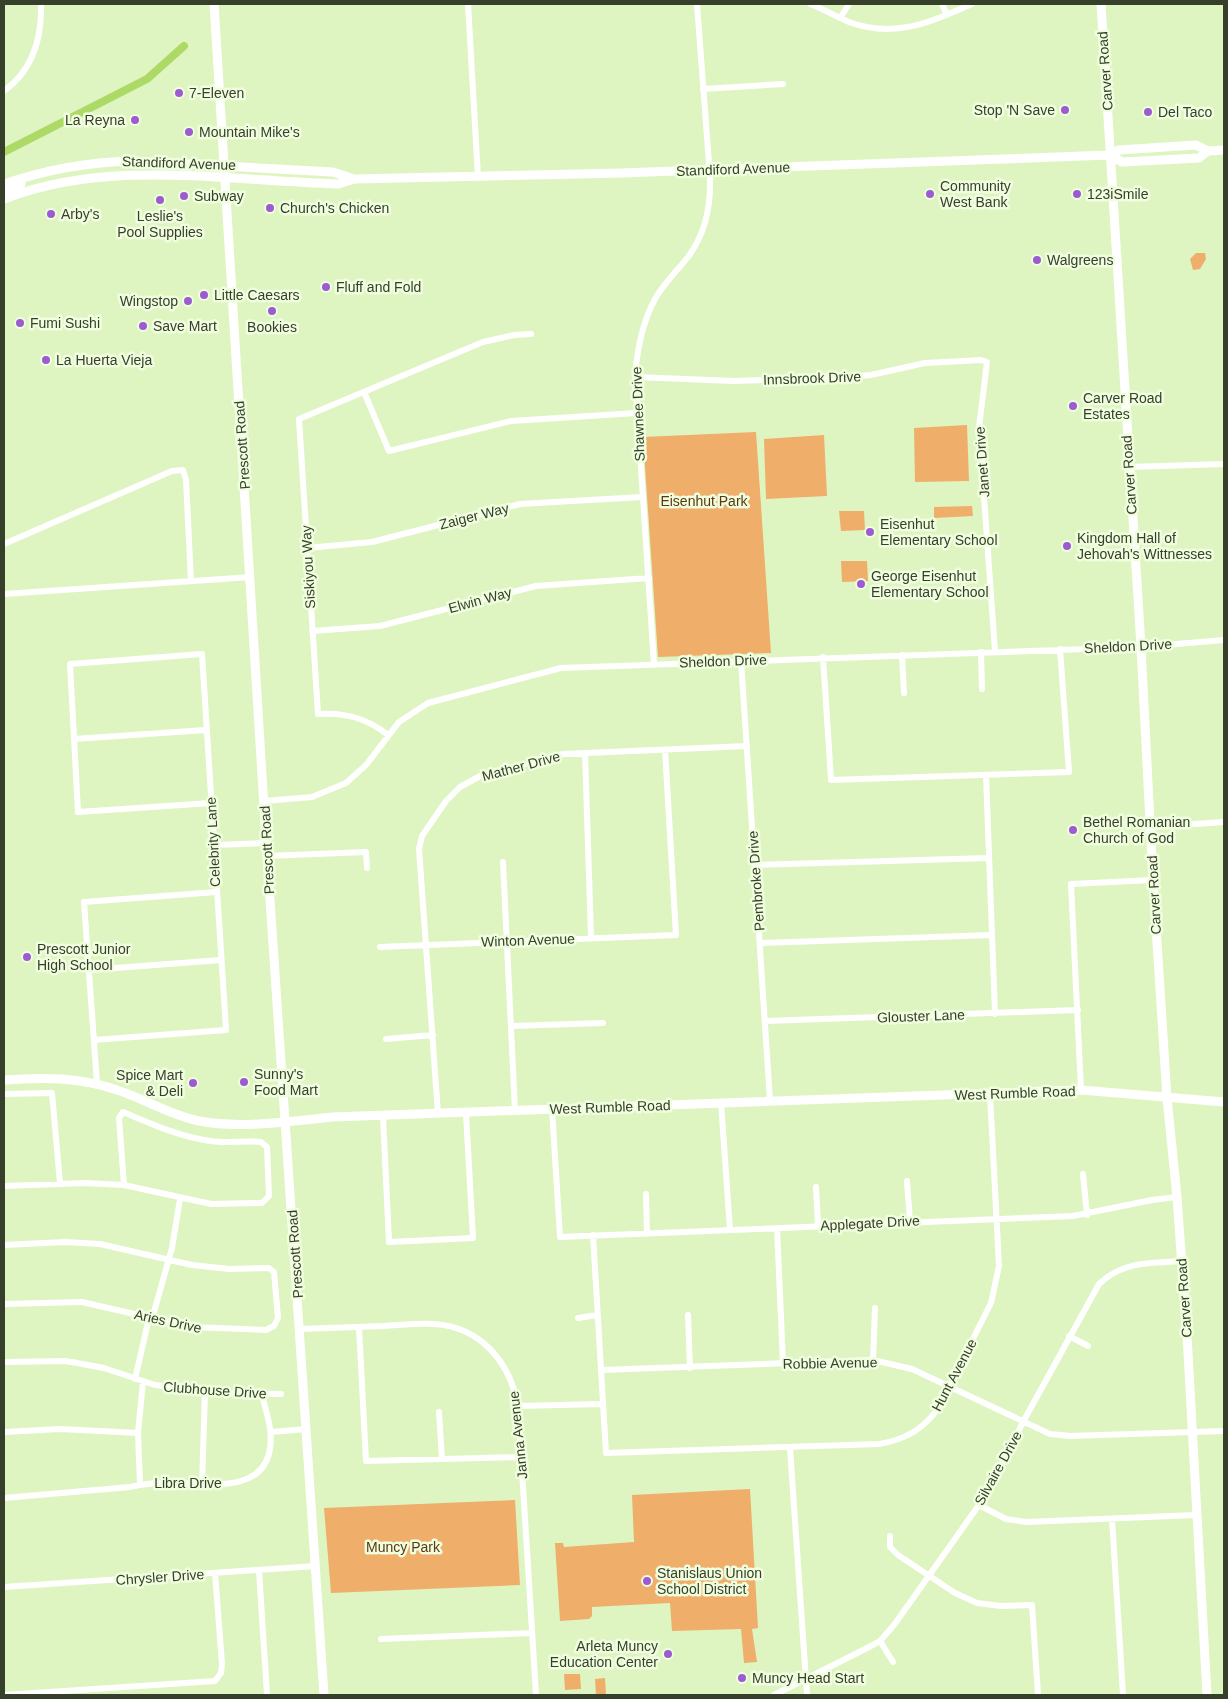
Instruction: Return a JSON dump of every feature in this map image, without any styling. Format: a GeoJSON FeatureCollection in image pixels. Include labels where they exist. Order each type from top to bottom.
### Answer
{"type":"FeatureCollection","features":[{"type":"Feature","properties":{"kind":"main road","name":"Prescott Road"},"geometry":{"type":"LineString","coordinates":[[214,4],[267,856],[324,1695]]}},
{"type":"Feature","properties":{"kind":"main road","name":"Carver Road"},"geometry":{"type":"LineString","coordinates":[[1101,4],[1141,646],[1153,880],[1167,1098],[1182,1262],[1190,1432],[1207,1695]]}},
{"type":"Feature","properties":{"kind":"main road","name":"Standiford Avenue"},"geometry":{"type":"LineString","coordinates":[[1110,156],[1119,150],[1196,145],[1208,151],[1224,150]]}},
{"type":"Feature","properties":{"kind":"main road","name":"Standiford Avenue"},"geometry":{"type":"LineString","coordinates":[[4,199],[53,184],[115,175],[164,175],[338,184],[355,179],[709,170],[1110,156],[1122,162],[1198,158],[1208,151]]}},
{"type":"Feature","properties":{"kind":"main road","name":"Standiford Avenue"},"geometry":{"type":"LineString","coordinates":[[4,184],[36,175],[110,161],[224,164],[333,172],[355,179]]}},
{"type":"Feature","properties":{"kind":"main road"},"geometry":{"type":"LineString","coordinates":[[4,191],[28,181],[36,175]]}},
{"type":"Feature","properties":{"kind":"main road","name":"West Rumble Road"},"geometry":{"type":"LineString","coordinates":[[4,1080],[41,1078],[97,1084],[135,1097],[174,1114],[198,1121],[231,1124],[721,1102],[1081,1090],[1224,1102]]}},
{"type":"Feature","properties":{"kind":"street"},"geometry":{"type":"LineString","coordinates":[[4,91],[21,76],[33,58],[40,32],[40,4]]}},
{"type":"Feature","properties":{"kind":"street"},"geometry":{"type":"LineString","coordinates":[[468,4],[478,177]]}},
{"type":"Feature","properties":{"kind":"street","name":"Shawnee Drive"},"geometry":{"type":"LineString","coordinates":[[654,664],[650,578],[636,412],[636,358],[648,316],[663,286],[695,246],[706,222],[711,192],[697,4]]}},
{"type":"Feature","properties":{"kind":"street"},"geometry":{"type":"LineString","coordinates":[[810,4],[840,18],[869,28],[898,30],[925,24],[972,4]]}},
{"type":"Feature","properties":{"kind":"street"},"geometry":{"type":"LineString","coordinates":[[840,18],[849,4]]}},
{"type":"Feature","properties":{"kind":"street"},"geometry":{"type":"LineString","coordinates":[[942,4],[947,15]]}},
{"type":"Feature","properties":{"kind":"street"},"geometry":{"type":"LineString","coordinates":[[703,89],[783,84]]}},
{"type":"Feature","properties":{"kind":"street"},"geometry":{"type":"LineString","coordinates":[[530,334],[514,335],[482,342],[364,392],[389,451],[511,421],[636,412]]}},
{"type":"Feature","properties":{"kind":"street","name":"Innsbrook Drive"},"geometry":{"type":"LineString","coordinates":[[635,377],[734,381],[847,377],[871,375],[925,363],[980,360],[987,362]]}},
{"type":"Feature","properties":{"kind":"street","name":"Janet Drive"},"geometry":{"type":"LineString","coordinates":[[987,362],[980,402],[979,428],[995,651]]}},
{"type":"Feature","properties":{"kind":"street","name":"Siskiyou Way"},"geometry":{"type":"LineString","coordinates":[[364,392],[299,420],[312,631],[318,714],[355,716],[378,727],[388,735]]}},
{"type":"Feature","properties":{"kind":"street"},"geometry":{"type":"LineString","coordinates":[[1129,467],[1224,464]]}},
{"type":"Feature","properties":{"kind":"street"},"geometry":{"type":"LineString","coordinates":[[4,544],[172,471],[183,470],[186,480],[191,581]]}},
{"type":"Feature","properties":{"kind":"street","name":"Zaiger Way"},"geometry":{"type":"LineString","coordinates":[[307,548],[372,542],[520,504],[642,496]]}},
{"type":"Feature","properties":{"kind":"street"},"geometry":{"type":"LineString","coordinates":[[4,594],[251,577]]}},
{"type":"Feature","properties":{"kind":"street","name":"Elwin Way"},"geometry":{"type":"LineString","coordinates":[[312,631],[380,626],[536,586],[650,578]]}},
{"type":"Feature","properties":{"kind":"street","name":"Sheldon Drive"},"geometry":{"type":"LineString","coordinates":[[264,801],[312,797],[337,789],[356,776],[388,735],[413,711],[442,697],[561,668],[1141,646],[1224,640]]}},
{"type":"Feature","properties":{"kind":"street"},"geometry":{"type":"LineString","coordinates":[[823,658],[831,780],[1069,772],[1060,649]]}},
{"type":"Feature","properties":{"kind":"street"},"geometry":{"type":"LineString","coordinates":[[981,652],[982,689]]}},
{"type":"Feature","properties":{"kind":"street","name":"Celebrity Lane"},"geometry":{"type":"LineString","coordinates":[[74,739],[70,664],[202,654],[226,1030],[94,1040]]}},
{"type":"Feature","properties":{"kind":"street"},"geometry":{"type":"LineString","coordinates":[[902,655],[904,692]]}},
{"type":"Feature","properties":{"kind":"street","name":"Pembroke Drive"},"geometry":{"type":"LineString","coordinates":[[741,660],[770,1101]]}},
{"type":"Feature","properties":{"kind":"street"},"geometry":{"type":"LineString","coordinates":[[206,730],[74,739],[78,812],[211,803]]}},
{"type":"Feature","properties":{"kind":"street","name":"Mather Drive"},"geometry":{"type":"LineString","coordinates":[[438,1114],[420,841],[446,801],[460,787],[480,776],[563,754],[747,746]]}},
{"type":"Feature","properties":{"kind":"street","name":"Winton Avenue"},"geometry":{"type":"LineString","coordinates":[[380,948],[507,940],[676,935],[665,750]]}},
{"type":"Feature","properties":{"kind":"street"},"geometry":{"type":"LineString","coordinates":[[585,753],[591,937]]}},
{"type":"Feature","properties":{"kind":"street"},"geometry":{"type":"LineString","coordinates":[[986,775],[995,1014]]}},
{"type":"Feature","properties":{"kind":"street"},"geometry":{"type":"LineString","coordinates":[[1151,828],[1224,822]]}},
{"type":"Feature","properties":{"kind":"street"},"geometry":{"type":"LineString","coordinates":[[213,845],[267,843]]}},
{"type":"Feature","properties":{"kind":"street"},"geometry":{"type":"LineString","coordinates":[[267,856],[366,852],[367,868]]}},
{"type":"Feature","properties":{"kind":"street"},"geometry":{"type":"LineString","coordinates":[[755,865],[988,858]]}},
{"type":"Feature","properties":{"kind":"street"},"geometry":{"type":"LineString","coordinates":[[503,862],[515,1111]]}},
{"type":"Feature","properties":{"kind":"street"},"geometry":{"type":"LineString","coordinates":[[1081,1090],[1071,884],[1153,880]]}},
{"type":"Feature","properties":{"kind":"street"},"geometry":{"type":"LineString","coordinates":[[97,1084],[84,902],[216,892]]}},
{"type":"Feature","properties":{"kind":"street"},"geometry":{"type":"LineString","coordinates":[[760,943],[991,935]]}},
{"type":"Feature","properties":{"kind":"street"},"geometry":{"type":"LineString","coordinates":[[89,970],[221,960]]}},
{"type":"Feature","properties":{"kind":"street","name":"Glouster Lane"},"geometry":{"type":"LineString","coordinates":[[765,1021],[1078,1010]]}},
{"type":"Feature","properties":{"kind":"street"},"geometry":{"type":"LineString","coordinates":[[511,1026],[602,1023]]}},
{"type":"Feature","properties":{"kind":"street"},"geometry":{"type":"LineString","coordinates":[[386,1039],[432,1036]]}},
{"type":"Feature","properties":{"kind":"street"},"geometry":{"type":"LineString","coordinates":[[4,1094],[52,1093],[60,1184]]}},
{"type":"Feature","properties":{"kind":"street","name":"Hunt Avenue"},"geometry":{"type":"LineString","coordinates":[[602,1404],[606,1453],[879,1444],[903,1438],[915,1432],[930,1418],[949,1386],[995,1293],[999,1266],[990,1094]]}},
{"type":"Feature","properties":{"kind":"street"},"geometry":{"type":"LineString","coordinates":[[721,1102],[730,1230]]}},
{"type":"Feature","properties":{"kind":"street","name":"Applegate Drive"},"geometry":{"type":"LineString","coordinates":[[552,1109],[560,1236],[1087,1215],[1152,1200],[1177,1197]]}},
{"type":"Feature","properties":{"kind":"street"},"geometry":{"type":"LineString","coordinates":[[4,1186],[60,1184],[124,1185],[180,1198],[233,1205],[254,1204],[267,1201],[270,1191],[267,1147],[257,1142],[212,1141],[194,1138],[159,1128],[123,1112],[119,1118],[124,1185]]}},
{"type":"Feature","properties":{"kind":"street"},"geometry":{"type":"LineString","coordinates":[[383,1116],[389,1242],[473,1238],[466,1113]]}},
{"type":"Feature","properties":{"kind":"street"},"geometry":{"type":"LineString","coordinates":[[1083,1174],[1087,1215]]}},
{"type":"Feature","properties":{"kind":"street"},"geometry":{"type":"LineString","coordinates":[[907,1181],[910,1221]]}},
{"type":"Feature","properties":{"kind":"street"},"geometry":{"type":"LineString","coordinates":[[816,1187],[818,1226]]}},
{"type":"Feature","properties":{"kind":"street"},"geometry":{"type":"LineString","coordinates":[[646,1194],[647,1233]]}},
{"type":"Feature","properties":{"kind":"street"},"geometry":{"type":"LineString","coordinates":[[135,1379],[168,1261],[180,1198]]}},
{"type":"Feature","properties":{"kind":"street"},"geometry":{"type":"LineString","coordinates":[[777,1228],[783,1363]]}},
{"type":"Feature","properties":{"kind":"street"},"geometry":{"type":"LineString","coordinates":[[518,1406],[602,1404],[593,1235]]}},
{"type":"Feature","properties":{"kind":"street"},"geometry":{"type":"LineString","coordinates":[[4,1245],[65,1242],[100,1244],[168,1261]]}},
{"type":"Feature","properties":{"kind":"street","name":"Aries Drive"},"geometry":{"type":"LineString","coordinates":[[4,1304],[82,1302],[114,1308],[151,1319],[207,1329],[271,1329],[278,1318],[272,1269],[212,1267],[168,1261]]}},
{"type":"Feature","properties":{"kind":"street","name":"Silvaire Drive"},"geometry":{"type":"LineString","coordinates":[[774,1695],[880,1641],[894,1625],[991,1488],[1023,1422],[1099,1284],[1114,1272],[1131,1264],[1182,1262]]}},
{"type":"Feature","properties":{"kind":"street"},"geometry":{"type":"LineString","coordinates":[[873,1360],[875,1308]]}},
{"type":"Feature","properties":{"kind":"street"},"geometry":{"type":"LineString","coordinates":[[578,1318],[597,1315]]}},
{"type":"Feature","properties":{"kind":"street"},"geometry":{"type":"LineString","coordinates":[[688,1315],[690,1368]]}},
{"type":"Feature","properties":{"kind":"street","name":"Janna Avenue"},"geometry":{"type":"LineString","coordinates":[[300,1329],[434,1324],[469,1334],[482,1341],[499,1358],[511,1380],[518,1406],[536,1695]]}},
{"type":"Feature","properties":{"kind":"street"},"geometry":{"type":"LineString","coordinates":[[359,1327],[366,1462],[521,1457]]}},
{"type":"Feature","properties":{"kind":"street"},"geometry":{"type":"LineString","coordinates":[[1069,1336],[1088,1346]]}},
{"type":"Feature","properties":{"kind":"street","name":"Robbie Avenue"},"geometry":{"type":"LineString","coordinates":[[601,1370],[873,1360],[912,1369],[1040,1430],[1060,1435],[1224,1431]]}},
{"type":"Feature","properties":{"kind":"street","name":"Clubhouse Drive"},"geometry":{"type":"LineString","coordinates":[[4,1362],[50,1361],[82,1363],[143,1382],[205,1392],[281,1394]]}},
{"type":"Feature","properties":{"kind":"street"},"geometry":{"type":"LineString","coordinates":[[140,1484],[138,1433],[143,1382]]}},
{"type":"Feature","properties":{"kind":"street"},"geometry":{"type":"LineString","coordinates":[[202,1485],[205,1392]]}},
{"type":"Feature","properties":{"kind":"street","name":"Libra Drive"},"geometry":{"type":"LineString","coordinates":[[4,1498],[155,1482],[202,1485],[228,1484],[248,1479],[255,1475],[264,1463],[270,1448],[271,1432],[262,1395]]}},
{"type":"Feature","properties":{"kind":"street"},"geometry":{"type":"LineString","coordinates":[[439,1412],[442,1459]]}},
{"type":"Feature","properties":{"kind":"street"},"geometry":{"type":"LineString","coordinates":[[4,1432],[60,1429],[138,1433]]}},
{"type":"Feature","properties":{"kind":"street"},"geometry":{"type":"LineString","coordinates":[[271,1432],[307,1429]]}},
{"type":"Feature","properties":{"kind":"street"},"geometry":{"type":"LineString","coordinates":[[790,1448],[807,1695]]}},
{"type":"Feature","properties":{"kind":"street"},"geometry":{"type":"LineString","coordinates":[[979,1505],[993,1514],[1016,1521],[1196,1515]]}},
{"type":"Feature","properties":{"kind":"street"},"geometry":{"type":"LineString","coordinates":[[1112,1518],[1123,1695]]}},
{"type":"Feature","properties":{"kind":"street"},"geometry":{"type":"LineString","coordinates":[[890,1536],[890,1547],[894,1551],[928,1576],[960,1596],[977,1603],[1002,1606],[1032,1606],[1038,1695]]}},
{"type":"Feature","properties":{"kind":"street","name":"Chrysler Drive"},"geometry":{"type":"LineString","coordinates":[[4,1587],[316,1566]]}},
{"type":"Feature","properties":{"kind":"street"},"geometry":{"type":"LineString","coordinates":[[259,1570],[267,1695]]}},
{"type":"Feature","properties":{"kind":"street"},"geometry":{"type":"LineString","coordinates":[[4,1695],[210,1682],[218,1679],[222,1673],[222,1664],[215,1573]]}},
{"type":"Feature","properties":{"kind":"street"},"geometry":{"type":"LineString","coordinates":[[381,1639],[532,1633]]}},
{"type":"Feature","properties":{"kind":"street"},"geometry":{"type":"LineString","coordinates":[[880,1641],[893,1662]]}},
{"type":"Feature","properties":{"kind":"green space"},"geometry":{"type":"Polygon","coordinates":[[[1196,253],[1205,253],[1206,259],[1200,269],[1193,270],[1190,259],[1196,253]]]}},
{"type":"Feature","properties":{"kind":"green space"},"geometry":{"type":"Polygon","coordinates":[[[967,425],[969,481],[915,482],[914,428],[967,425]]]}},
{"type":"Feature","properties":{"kind":"green space","name":"Eisenhut Park"},"geometry":{"type":"Polygon","coordinates":[[[756,432],[771,653],[658,657],[643,437],[756,432]]]}},
{"type":"Feature","properties":{"kind":"green space"},"geometry":{"type":"Polygon","coordinates":[[[824,435],[827,496],[766,499],[764,439],[824,435]]]}},
{"type":"Feature","properties":{"kind":"green space"},"geometry":{"type":"Polygon","coordinates":[[[972,506],[973,516],[934,518],[934,507],[972,506]]]}},
{"type":"Feature","properties":{"kind":"green space"},"geometry":{"type":"Polygon","coordinates":[[[839,511],[864,511],[865,530],[841,531],[839,511]]]}},
{"type":"Feature","properties":{"kind":"green space"},"geometry":{"type":"Polygon","coordinates":[[[841,561],[867,561],[868,581],[842,582],[841,561]]]}},
{"type":"Feature","properties":{"kind":"green space"},"geometry":{"type":"Polygon","coordinates":[[[750,1489],[758,1628],[752,1629],[757,1662],[744,1663],[741,1629],[672,1631],[670,1603],[592,1607],[592,1616],[589,1619],[560,1621],[555,1543],[563,1543],[564,1547],[634,1542],[632,1495],[750,1489]]]}},
{"type":"Feature","properties":{"kind":"green space","name":"Muncy Park"},"geometry":{"type":"Polygon","coordinates":[[[515,1500],[520,1585],[331,1593],[324,1508],[515,1500]]]}},
{"type":"Feature","properties":{"kind":"green space"},"geometry":{"type":"Polygon","coordinates":[[[564,1674],[580,1674],[581,1689],[565,1690],[564,1674]]]}},
{"type":"Feature","properties":{"kind":"green space"},"geometry":{"type":"Polygon","coordinates":[[[605,1678],[606,1695],[596,1695],[595,1679],[605,1678]]]}},
{"type":"Feature","properties":{"kind":"waterway"},"geometry":{"type":"LineString","coordinates":[[4,152],[147,79],[184,46]]}},
{"type":"Feature","properties":{"kind":"place","name":"7-Eleven"},"geometry":{"type":"Point","coordinates":[179,93]}},
{"type":"Feature","properties":{"kind":"place","name":"Stop 'N Save"},"geometry":{"type":"Point","coordinates":[1065,110]}},
{"type":"Feature","properties":{"kind":"place","name":"Del Taco"},"geometry":{"type":"Point","coordinates":[1148,112]}},
{"type":"Feature","properties":{"kind":"place","name":"La Reyna"},"geometry":{"type":"Point","coordinates":[135,120]}},
{"type":"Feature","properties":{"kind":"place","name":"Mountain Mike's"},"geometry":{"type":"Point","coordinates":[189,132]}},
{"type":"Feature","properties":{"kind":"place","name":"Community West Bank"},"geometry":{"type":"Point","coordinates":[930,194]}},
{"type":"Feature","properties":{"kind":"place","name":"123iSmile"},"geometry":{"type":"Point","coordinates":[1077,194]}},
{"type":"Feature","properties":{"kind":"place","name":"Subway"},"geometry":{"type":"Point","coordinates":[184,196]}},
{"type":"Feature","properties":{"kind":"place","name":"Leslie's Pool Supplies"},"geometry":{"type":"Point","coordinates":[160,200]}},
{"type":"Feature","properties":{"kind":"place","name":"Church's Chicken"},"geometry":{"type":"Point","coordinates":[270,208]}},
{"type":"Feature","properties":{"kind":"place","name":"Arby's"},"geometry":{"type":"Point","coordinates":[51,214]}},
{"type":"Feature","properties":{"kind":"place","name":"Walgreens"},"geometry":{"type":"Point","coordinates":[1037,260]}},
{"type":"Feature","properties":{"kind":"place","name":"Fluff and Fold"},"geometry":{"type":"Point","coordinates":[326,287]}},
{"type":"Feature","properties":{"kind":"place","name":"Little Caesars"},"geometry":{"type":"Point","coordinates":[204,295]}},
{"type":"Feature","properties":{"kind":"place","name":"Wingstop"},"geometry":{"type":"Point","coordinates":[188,301]}},
{"type":"Feature","properties":{"kind":"place","name":"Bookies"},"geometry":{"type":"Point","coordinates":[272,311]}},
{"type":"Feature","properties":{"kind":"place","name":"Fumi Sushi"},"geometry":{"type":"Point","coordinates":[20,323]}},
{"type":"Feature","properties":{"kind":"place","name":"Save Mart"},"geometry":{"type":"Point","coordinates":[143,326]}},
{"type":"Feature","properties":{"kind":"place","name":"La Huerta Vieja"},"geometry":{"type":"Point","coordinates":[46,360]}},
{"type":"Feature","properties":{"kind":"place","name":"Carver Road Estates"},"geometry":{"type":"Point","coordinates":[1073,406]}},
{"type":"Feature","properties":{"kind":"place","name":"Eisenhut Elementary School"},"geometry":{"type":"Point","coordinates":[870,532]}},
{"type":"Feature","properties":{"kind":"place","name":"Kingdom Hall of Jehovah's Wittnesses"},"geometry":{"type":"Point","coordinates":[1067,546]}},
{"type":"Feature","properties":{"kind":"place","name":"George Eisenhut Elementary School"},"geometry":{"type":"Point","coordinates":[861,584]}},
{"type":"Feature","properties":{"kind":"place","name":"Bethel Romanian Church of God"},"geometry":{"type":"Point","coordinates":[1073,830]}},
{"type":"Feature","properties":{"kind":"place","name":"Prescott Junior High School"},"geometry":{"type":"Point","coordinates":[27,957]}},
{"type":"Feature","properties":{"kind":"place","name":"Sunny's Food Mart"},"geometry":{"type":"Point","coordinates":[244,1082]}},
{"type":"Feature","properties":{"kind":"place","name":"Spice Mart & Deli"},"geometry":{"type":"Point","coordinates":[193,1083]}},
{"type":"Feature","properties":{"kind":"place","name":"Stanislaus Union School District"},"geometry":{"type":"Point","coordinates":[647,1581]}},
{"type":"Feature","properties":{"kind":"place","name":"Arleta Muncy Education Center"},"geometry":{"type":"Point","coordinates":[668,1654]}},
{"type":"Feature","properties":{"kind":"place","name":"Muncy Head Start"},"geometry":{"type":"Point","coordinates":[742,1678]}}]}
